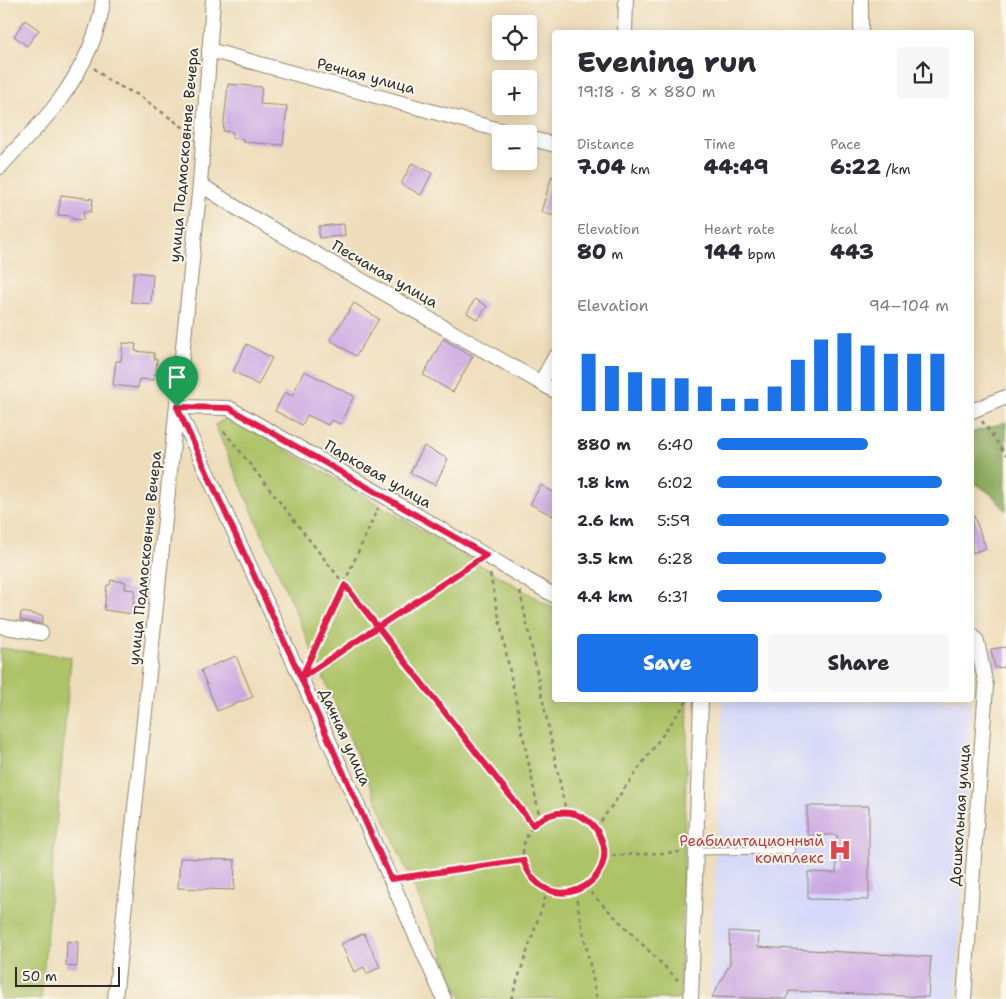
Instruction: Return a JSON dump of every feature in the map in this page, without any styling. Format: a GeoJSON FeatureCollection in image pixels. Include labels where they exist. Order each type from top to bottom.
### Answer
{"type":"FeatureCollection","features":[{"type":"Feature","properties":{"kind":"street"},"geometry":{"type":"LineString","coordinates":[[0,167],[59,102],[86,57],[101,16],[103,0]]}},
{"type":"Feature","properties":{"kind":"street","name":"улица Подмосковные Вечера"},"geometry":{"type":"LineString","coordinates":[[115,999],[200,184],[213,0]]}},
{"type":"Feature","properties":{"kind":"street"},"geometry":{"type":"LineString","coordinates":[[625,30],[626,0]]}},
{"type":"Feature","properties":{"kind":"street"},"geometry":{"type":"LineString","coordinates":[[861,0],[861,30]]}},
{"type":"Feature","properties":{"kind":"street","name":"Речная улица"},"geometry":{"type":"LineString","coordinates":[[209,50],[492,128]]}},
{"type":"Feature","properties":{"kind":"street"},"geometry":{"type":"LineString","coordinates":[[537,140],[552,144]]}},
{"type":"Feature","properties":{"kind":"street","name":"Песчаная улица"},"geometry":{"type":"LineString","coordinates":[[200,184],[246,214],[552,389]]}},
{"type":"Feature","properties":{"kind":"street"},"geometry":{"type":"LineString","coordinates":[[541,382],[552,363]]}},
{"type":"Feature","properties":{"kind":"street"},"geometry":{"type":"LineString","coordinates":[[974,410],[1006,397]]}},
{"type":"Feature","properties":{"kind":"street","name":"Парковая улица"},"geometry":{"type":"LineString","coordinates":[[177,407],[229,408],[552,594]]}},
{"type":"Feature","properties":{"kind":"street","name":"Дачная улица"},"geometry":{"type":"LineString","coordinates":[[177,407],[301,678],[444,999]]}},
{"type":"Feature","properties":{"kind":"street"},"geometry":{"type":"LineString","coordinates":[[0,626],[41,633]]}},
{"type":"Feature","properties":{"kind":"street","name":"Дошкольная улица"},"geometry":{"type":"LineString","coordinates":[[964,999],[986,686],[977,641],[974,637]]}},
{"type":"Feature","properties":{"kind":"street"},"geometry":{"type":"LineString","coordinates":[[691,996],[701,702]]}},
{"type":"Feature","properties":{"kind":"lane"},"geometry":{"type":"LineString","coordinates":[[696,851],[791,850]]}},
{"type":"Feature","properties":{"kind":"path"},"geometry":{"type":"LineString","coordinates":[[86,57],[97,71],[109,81],[138,95],[202,141]]}},
{"type":"Feature","properties":{"kind":"path"},"geometry":{"type":"LineString","coordinates":[[974,411],[1006,455]]}},
{"type":"Feature","properties":{"kind":"path"},"geometry":{"type":"LineString","coordinates":[[224,431],[533,825]]}},
{"type":"Feature","properties":{"kind":"path"},"geometry":{"type":"LineString","coordinates":[[301,678],[384,496]]}},
{"type":"Feature","properties":{"kind":"path"},"geometry":{"type":"LineString","coordinates":[[301,678],[486,555],[540,819]]}},
{"type":"Feature","properties":{"kind":"path"},"geometry":{"type":"LineString","coordinates":[[516,574],[566,812]]}},
{"type":"Feature","properties":{"kind":"path"},"geometry":{"type":"LineString","coordinates":[[596,828],[687,702]]}},
{"type":"Feature","properties":{"kind":"path"},"geometry":{"type":"LineString","coordinates":[[566,812],[583,816],[596,828],[602,841],[604,856],[598,873],[585,887],[575,892],[561,893],[548,890],[536,883],[528,872],[523,860],[523,847],[526,835],[540,819],[552,813],[566,812]]}},
{"type":"Feature","properties":{"kind":"path"},"geometry":{"type":"LineString","coordinates":[[604,856],[696,851]]}},
{"type":"Feature","properties":{"kind":"path"},"geometry":{"type":"LineString","coordinates":[[391,879],[523,860]]}},
{"type":"Feature","properties":{"kind":"path"},"geometry":{"type":"LineString","coordinates":[[585,887],[691,996]]}},
{"type":"Feature","properties":{"kind":"path"},"geometry":{"type":"LineString","coordinates":[[511,999],[548,890]]}},
{"type":"Feature","properties":{"kind":"path"},"geometry":{"type":"LineString","coordinates":[[575,892],[597,999]]}},
{"type":"Feature","properties":{"kind":"shaded area","name":"Реабилитационный комплекс"},"geometry":{"type":"Polygon","coordinates":[[[723,702],[971,702],[956,999],[709,999],[723,702]]]}},
{"type":"Feature","properties":{"kind":"green space"},"geometry":{"type":"Polygon","coordinates":[[[229,416],[552,607],[552,702],[688,702],[680,999],[462,999],[215,425],[229,416]]]}},
{"type":"Feature","properties":{"kind":"green space"},"geometry":{"type":"Polygon","coordinates":[[[1006,422],[1006,511],[992,495],[974,482],[974,432],[1006,422]]]}},
{"type":"Feature","properties":{"kind":"green space"},"geometry":{"type":"Polygon","coordinates":[[[0,648],[71,657],[41,999],[0,999],[0,648]]]}},
{"type":"Feature","properties":{"kind":"building"},"geometry":{"type":"Polygon","coordinates":[[[25,20],[39,30],[27,46],[14,36],[25,20]]]}},
{"type":"Feature","properties":{"kind":"building"},"geometry":{"type":"Polygon","coordinates":[[[228,84],[262,87],[260,104],[287,106],[283,145],[242,142],[243,139],[232,138],[233,132],[223,131],[228,84]]]}},
{"type":"Feature","properties":{"kind":"building"},"geometry":{"type":"Polygon","coordinates":[[[412,163],[432,173],[421,195],[401,184],[412,163]]]}},
{"type":"Feature","properties":{"kind":"building"},"geometry":{"type":"Polygon","coordinates":[[[552,176],[552,215],[541,212],[552,176]]]}},
{"type":"Feature","properties":{"kind":"building"},"geometry":{"type":"Polygon","coordinates":[[[61,195],[93,199],[91,212],[84,211],[83,220],[72,219],[72,216],[58,215],[61,195]]]}},
{"type":"Feature","properties":{"kind":"building"},"geometry":{"type":"Polygon","coordinates":[[[344,224],[345,236],[319,238],[319,226],[344,224]]]}},
{"type":"Feature","properties":{"kind":"building"},"geometry":{"type":"Polygon","coordinates":[[[134,272],[153,274],[151,304],[131,302],[134,272]]]}},
{"type":"Feature","properties":{"kind":"building"},"geometry":{"type":"Polygon","coordinates":[[[475,299],[487,306],[478,320],[467,313],[475,299]]]}},
{"type":"Feature","properties":{"kind":"building"},"geometry":{"type":"Polygon","coordinates":[[[354,303],[379,319],[356,356],[330,340],[354,303]]]}},
{"type":"Feature","properties":{"kind":"building"},"geometry":{"type":"Polygon","coordinates":[[[443,339],[473,356],[453,392],[423,375],[443,339]]]}},
{"type":"Feature","properties":{"kind":"building"},"geometry":{"type":"Polygon","coordinates":[[[123,343],[136,344],[135,351],[154,353],[154,359],[157,359],[154,380],[139,379],[138,388],[113,385],[116,361],[121,361],[123,343]]]}},
{"type":"Feature","properties":{"kind":"building"},"geometry":{"type":"Polygon","coordinates":[[[247,344],[272,358],[258,385],[233,371],[247,344]]]}},
{"type":"Feature","properties":{"kind":"building"},"geometry":{"type":"Polygon","coordinates":[[[304,371],[354,396],[340,424],[331,420],[328,425],[307,415],[302,425],[275,411],[285,392],[292,396],[304,371]]]}},
{"type":"Feature","properties":{"kind":"building"},"geometry":{"type":"Polygon","coordinates":[[[424,446],[448,459],[435,485],[410,473],[424,446]]]}},
{"type":"Feature","properties":{"kind":"building"},"geometry":{"type":"Polygon","coordinates":[[[541,485],[552,491],[552,515],[530,504],[541,485]]]}},
{"type":"Feature","properties":{"kind":"building"},"geometry":{"type":"Polygon","coordinates":[[[974,516],[986,548],[974,552],[974,516]]]}},
{"type":"Feature","properties":{"kind":"building"},"geometry":{"type":"Polygon","coordinates":[[[111,580],[126,582],[125,589],[135,590],[132,614],[104,610],[107,585],[110,585],[111,580]]]}},
{"type":"Feature","properties":{"kind":"building"},"geometry":{"type":"Polygon","coordinates":[[[21,612],[43,616],[42,624],[20,620],[21,612]]]}},
{"type":"Feature","properties":{"kind":"building"},"geometry":{"type":"Polygon","coordinates":[[[1006,647],[1006,667],[995,668],[991,649],[1006,647]]]}},
{"type":"Feature","properties":{"kind":"building"},"geometry":{"type":"Polygon","coordinates":[[[236,656],[253,697],[217,711],[201,670],[236,656]]]}},
{"type":"Feature","properties":{"kind":"building"},"geometry":{"type":"Polygon","coordinates":[[[807,806],[869,806],[869,900],[808,899],[808,872],[836,873],[837,835],[807,835],[807,806]]]}},
{"type":"Feature","properties":{"kind":"building"},"geometry":{"type":"Polygon","coordinates":[[[180,858],[235,860],[234,890],[178,888],[180,858]]]}},
{"type":"Feature","properties":{"kind":"building"},"geometry":{"type":"Polygon","coordinates":[[[729,931],[759,933],[758,947],[931,957],[928,997],[789,991],[787,999],[712,997],[730,964],[729,931]]]}},
{"type":"Feature","properties":{"kind":"building"},"geometry":{"type":"Polygon","coordinates":[[[364,933],[380,967],[367,974],[364,967],[354,972],[341,944],[364,933]]]}},
{"type":"Feature","properties":{"kind":"building"},"geometry":{"type":"Polygon","coordinates":[[[67,941],[78,942],[77,967],[66,966],[67,941]]]}},
{"type":"Feature","properties":{"kind":"place","name":"Реабилитационный комплекс"},"geometry":{"type":"Point","coordinates":[840,850]}},
{"type":"Feature","properties":{"kind":"route"},"geometry":{"type":"LineString","coordinates":[[177,407],[229,408],[486,555],[378,628],[301,678],[391,879],[523,860],[528,872],[536,883],[548,890],[561,893],[575,892],[585,887],[594,879],[601,868],[604,856],[602,841],[596,828],[583,816],[566,812],[552,813],[533,825],[378,628],[345,585],[301,678],[177,407]]}}]}
